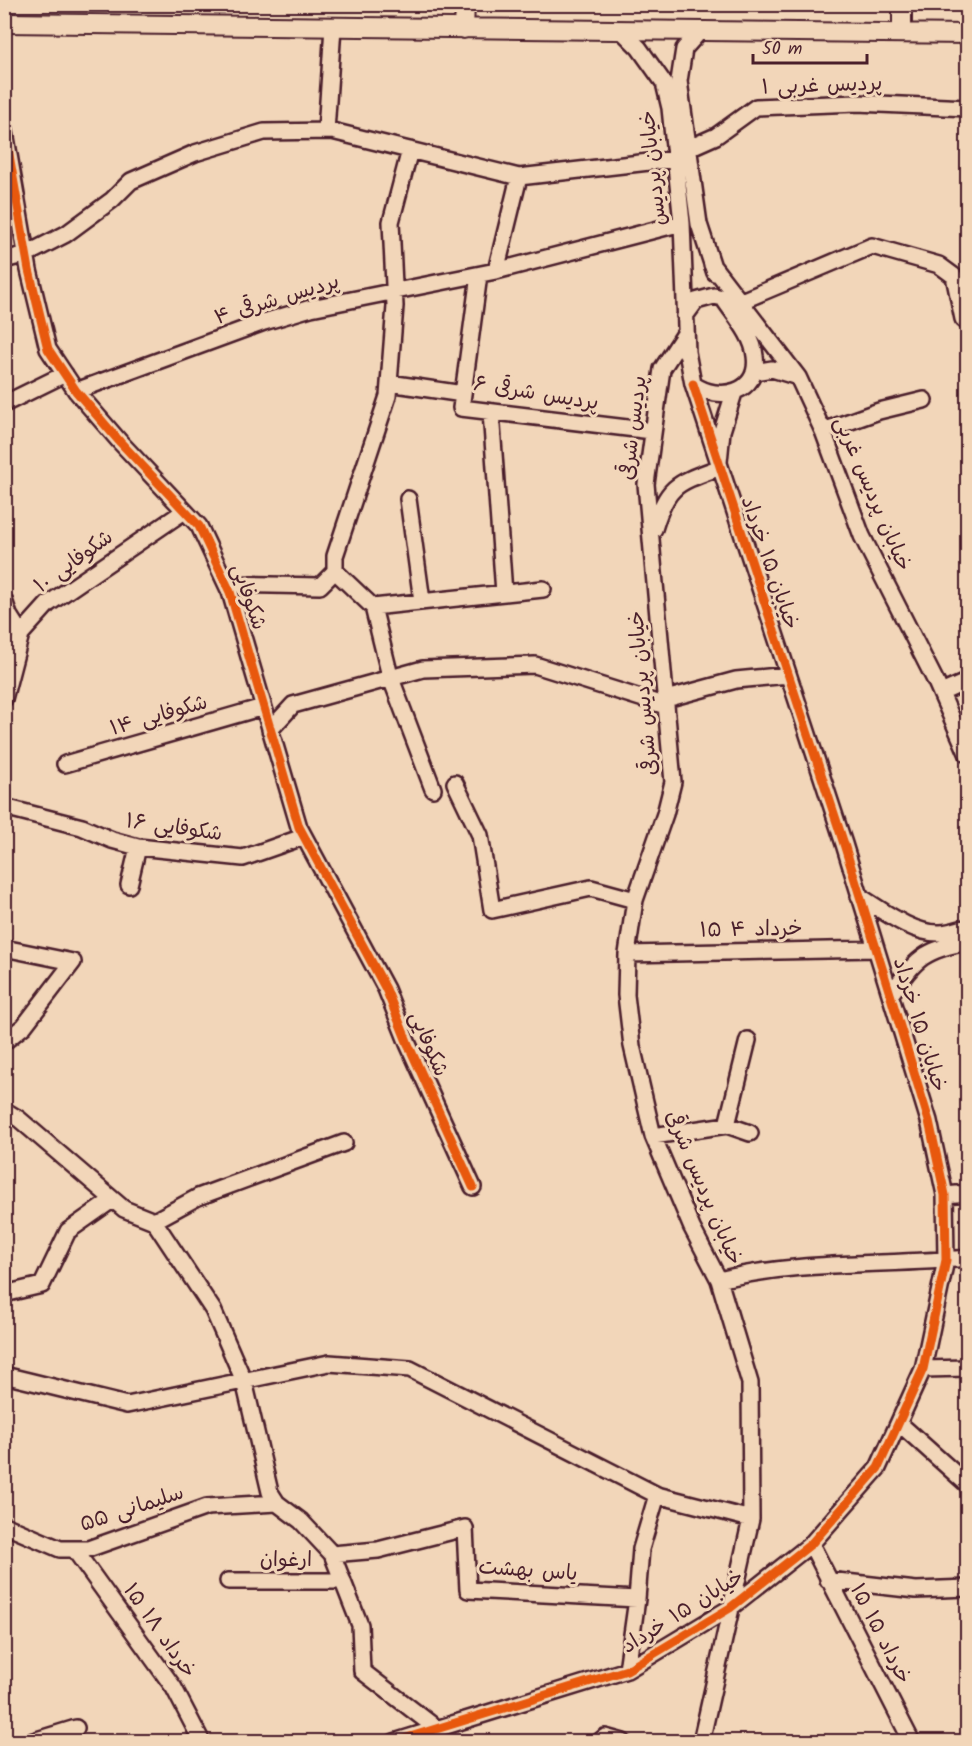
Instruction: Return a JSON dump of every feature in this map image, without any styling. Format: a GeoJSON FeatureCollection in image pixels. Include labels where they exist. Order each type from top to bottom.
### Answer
{"type":"FeatureCollection","features":[{"type":"Feature","properties":{"kind":"main road"},"geometry":{"type":"LineString","coordinates":[[464,29],[465,4]]}},
{"type":"Feature","properties":{"kind":"main road"},"geometry":{"type":"LineString","coordinates":[[902,4],[902,33]]}},
{"type":"Feature","properties":{"kind":"main road"},"geometry":{"type":"LineString","coordinates":[[4,23],[622,32],[701,30],[968,34]]}},
{"type":"Feature","properties":{"kind":"street"},"geometry":{"type":"LineString","coordinates":[[326,131],[333,27]]}},
{"type":"Feature","properties":{"kind":"street","name":"خیابان پردیس"},"geometry":{"type":"LineString","coordinates":[[701,30],[684,49],[680,81],[699,224],[712,265],[731,300]]}},
{"type":"Feature","properties":{"kind":"street","name":"خیابان پردیس"},"geometry":{"type":"LineString","coordinates":[[622,32],[639,48],[664,83],[670,108],[682,224],[685,324]]}},
{"type":"Feature","properties":{"kind":"street","name":"پردیس غربی ۱"},"geometry":{"type":"LineString","coordinates":[[689,148],[716,136],[756,107],[857,103],[968,108]]}},
{"type":"Feature","properties":{"kind":"street","name":"شکوفایی"},"geometry":{"type":"LineString","coordinates":[[4,126],[27,254],[48,349],[76,391],[183,512],[199,526],[228,584],[303,837],[386,989],[473,1187]]}},
{"type":"Feature","properties":{"kind":"street"},"geometry":{"type":"LineString","coordinates":[[4,260],[27,254],[66,234],[112,200],[131,181],[195,153],[264,132],[326,131],[519,177],[675,159]]}},
{"type":"Feature","properties":{"kind":"street"},"geometry":{"type":"LineString","coordinates":[[228,584],[320,586],[335,571],[336,556],[388,396],[395,290],[392,222],[410,150]]}},
{"type":"Feature","properties":{"kind":"street"},"geometry":{"type":"LineString","coordinates":[[496,271],[519,177]]}},
{"type":"Feature","properties":{"kind":"street","name":"پردیس شرقی ۴"},"geometry":{"type":"LineString","coordinates":[[76,391],[264,322],[311,308],[479,275],[682,224]]}},
{"type":"Feature","properties":{"kind":"street"},"geometry":{"type":"LineString","coordinates":[[731,300],[752,343],[756,357],[754,372],[746,384],[734,393],[712,394],[693,384],[685,324],[696,301],[714,296],[731,300],[872,246],[939,265],[954,276],[963,319],[968,323]]}},
{"type":"Feature","properties":{"kind":"street"},"geometry":{"type":"LineString","coordinates":[[464,394],[479,275]]}},
{"type":"Feature","properties":{"kind":"street","name":"خیابان پردیس غربی"},"geometry":{"type":"LineString","coordinates":[[731,300],[798,377],[823,431],[862,536],[941,693],[968,755]]}},
{"type":"Feature","properties":{"kind":"street","name":"پردیس شرقی"},"geometry":{"type":"LineString","coordinates":[[652,536],[646,484],[652,431],[662,369],[685,324]]}},
{"type":"Feature","properties":{"kind":"street"},"geometry":{"type":"LineString","coordinates":[[754,372],[772,369],[798,377]]}},
{"type":"Feature","properties":{"kind":"street"},"geometry":{"type":"LineString","coordinates":[[4,404],[65,374]]}},
{"type":"Feature","properties":{"kind":"street","name":"پردیس شرقی ۶"},"geometry":{"type":"LineString","coordinates":[[389,383],[464,394],[461,408],[652,431]]}},
{"type":"Feature","properties":{"kind":"street","name":"خیابان ۱۵ خرداد"},"geometry":{"type":"LineString","coordinates":[[394,1742],[627,1670],[730,1608],[811,1544],[878,1468],[900,1424],[923,1369],[946,1260],[945,1195],[929,1121],[860,896],[718,468],[693,384]]}},
{"type":"Feature","properties":{"kind":"street"},"geometry":{"type":"LineString","coordinates":[[652,536],[663,504],[680,482],[718,468],[722,431],[734,393]]}},
{"type":"Feature","properties":{"kind":"street"},"geometry":{"type":"LineString","coordinates":[[823,431],[879,411],[924,400]]}},
{"type":"Feature","properties":{"kind":"street"},"geometry":{"type":"LineString","coordinates":[[491,412],[504,593]]}},
{"type":"Feature","properties":{"kind":"street"},"geometry":{"type":"LineString","coordinates":[[408,499],[422,601]]}},
{"type":"Feature","properties":{"kind":"street","name":"شکوفایی ۱۰"},"geometry":{"type":"LineString","coordinates":[[4,699],[21,634],[48,604],[183,512]]}},
{"type":"Feature","properties":{"kind":"street","name":"خیابان پردیس شرقی"},"geometry":{"type":"LineString","coordinates":[[652,536],[673,782],[665,814],[635,900],[627,954],[626,995],[632,1046],[653,1137],[692,1228],[719,1280],[750,1383],[751,1519],[701,1742]]}},
{"type":"Feature","properties":{"kind":"street"},"geometry":{"type":"LineString","coordinates":[[335,571],[373,607],[390,676],[433,789]]}},
{"type":"Feature","properties":{"kind":"street"},"geometry":{"type":"LineString","coordinates":[[373,607],[543,589]]}},
{"type":"Feature","properties":{"kind":"street"},"geometry":{"type":"LineString","coordinates":[[4,600],[21,634]]}},
{"type":"Feature","properties":{"kind":"street"},"geometry":{"type":"LineString","coordinates":[[270,730],[293,705],[390,676],[423,669],[535,665],[666,703],[736,680],[788,675]]}},
{"type":"Feature","properties":{"kind":"street"},"geometry":{"type":"LineString","coordinates":[[941,693],[968,681]]}},
{"type":"Feature","properties":{"kind":"street","name":"شکوفایی ۱۴"},"geometry":{"type":"LineString","coordinates":[[65,764],[263,707]]}},
{"type":"Feature","properties":{"kind":"street"},"geometry":{"type":"LineString","coordinates":[[455,783],[480,835],[492,910],[591,888],[635,900]]}},
{"type":"Feature","properties":{"kind":"street","name":"شکوفایی ۱۶"},"geometry":{"type":"LineString","coordinates":[[4,807],[82,826],[112,840],[138,847],[243,858],[303,837]]}},
{"type":"Feature","properties":{"kind":"street"},"geometry":{"type":"LineString","coordinates":[[129,885],[138,847]]}},
{"type":"Feature","properties":{"kind":"street"},"geometry":{"type":"LineString","coordinates":[[860,896],[897,920],[927,931],[940,933],[968,927]]}},
{"type":"Feature","properties":{"kind":"street"},"geometry":{"type":"LineString","coordinates":[[891,994],[914,962],[941,947],[968,942]]}},
{"type":"Feature","properties":{"kind":"street"},"geometry":{"type":"LineString","coordinates":[[4,948],[72,962],[24,1026],[4,1042]]}},
{"type":"Feature","properties":{"kind":"street","name":"۱۵ خرداد ۴"},"geometry":{"type":"LineString","coordinates":[[627,954],[876,949]]}},
{"type":"Feature","properties":{"kind":"street"},"geometry":{"type":"LineString","coordinates":[[727,1125],[748,1041]]}},
{"type":"Feature","properties":{"kind":"street"},"geometry":{"type":"LineString","coordinates":[[4,1110],[19,1119],[124,1209],[154,1221],[213,1310],[244,1381],[270,1492],[277,1503],[301,1521],[332,1554],[360,1625],[362,1671],[436,1728]]}},
{"type":"Feature","properties":{"kind":"street"},"geometry":{"type":"LineString","coordinates":[[653,1137],[727,1125],[750,1133]]}},
{"type":"Feature","properties":{"kind":"street"},"geometry":{"type":"LineString","coordinates":[[154,1221],[198,1197],[344,1143]]}},
{"type":"Feature","properties":{"kind":"street"},"geometry":{"type":"LineString","coordinates":[[945,1195],[968,1192]]}},
{"type":"Feature","properties":{"kind":"street"},"geometry":{"type":"LineString","coordinates":[[4,1294],[42,1285],[68,1232],[112,1200]]}},
{"type":"Feature","properties":{"kind":"street"},"geometry":{"type":"LineString","coordinates":[[719,1280],[749,1273],[848,1264],[968,1258]]}},
{"type":"Feature","properties":{"kind":"street"},"geometry":{"type":"LineString","coordinates":[[4,1375],[127,1405],[329,1363],[410,1369],[657,1495],[751,1519]]}},
{"type":"Feature","properties":{"kind":"street"},"geometry":{"type":"LineString","coordinates":[[923,1369],[968,1368]]}},
{"type":"Feature","properties":{"kind":"street"},"geometry":{"type":"LineString","coordinates":[[900,1424],[968,1485]]}},
{"type":"Feature","properties":{"kind":"street"},"geometry":{"type":"LineString","coordinates":[[627,1670],[641,1549],[657,1495]]}},
{"type":"Feature","properties":{"kind":"street","name":"سلیمانی ۵۵"},"geometry":{"type":"LineString","coordinates":[[4,1525],[60,1549],[88,1550],[207,1507],[277,1503]]}},
{"type":"Feature","properties":{"kind":"street","name":"یاس بهشت"},"geometry":{"type":"LineString","coordinates":[[332,1554],[378,1550],[465,1528],[468,1590],[637,1599]]}},
{"type":"Feature","properties":{"kind":"street","name":"۱۵ خرداد ۱۵"},"geometry":{"type":"LineString","coordinates":[[811,1544],[912,1742]]}},
{"type":"Feature","properties":{"kind":"street","name":"۱۵ خرداد ۱۸"},"geometry":{"type":"LineString","coordinates":[[74,1549],[161,1669],[202,1742]]}},
{"type":"Feature","properties":{"kind":"street"},"geometry":{"type":"LineString","coordinates":[[828,1580],[916,1590],[968,1588]]}},
{"type":"Feature","properties":{"kind":"street","name":"ارغوان"},"geometry":{"type":"LineString","coordinates":[[228,1581],[343,1581]]}},
{"type":"Feature","properties":{"kind":"street"},"geometry":{"type":"LineString","coordinates":[[30,1742],[76,1728]]}},
{"type":"Feature","properties":{"kind":"street"},"geometry":{"type":"LineString","coordinates":[[598,1742],[605,1737],[623,1742]]}},
{"type":"Feature","properties":{"kind":"cycle path"},"geometry":{"type":"LineString","coordinates":[[4,126],[29,270],[48,349],[76,391],[120,442],[199,526],[230,592],[299,827],[386,989],[408,1044],[473,1187]]}},
{"type":"Feature","properties":{"kind":"cycle path"},"geometry":{"type":"LineString","coordinates":[[394,1742],[627,1670],[730,1608],[811,1544],[878,1468],[923,1369],[946,1260],[945,1195],[929,1121],[844,844],[693,384]]}}]}
